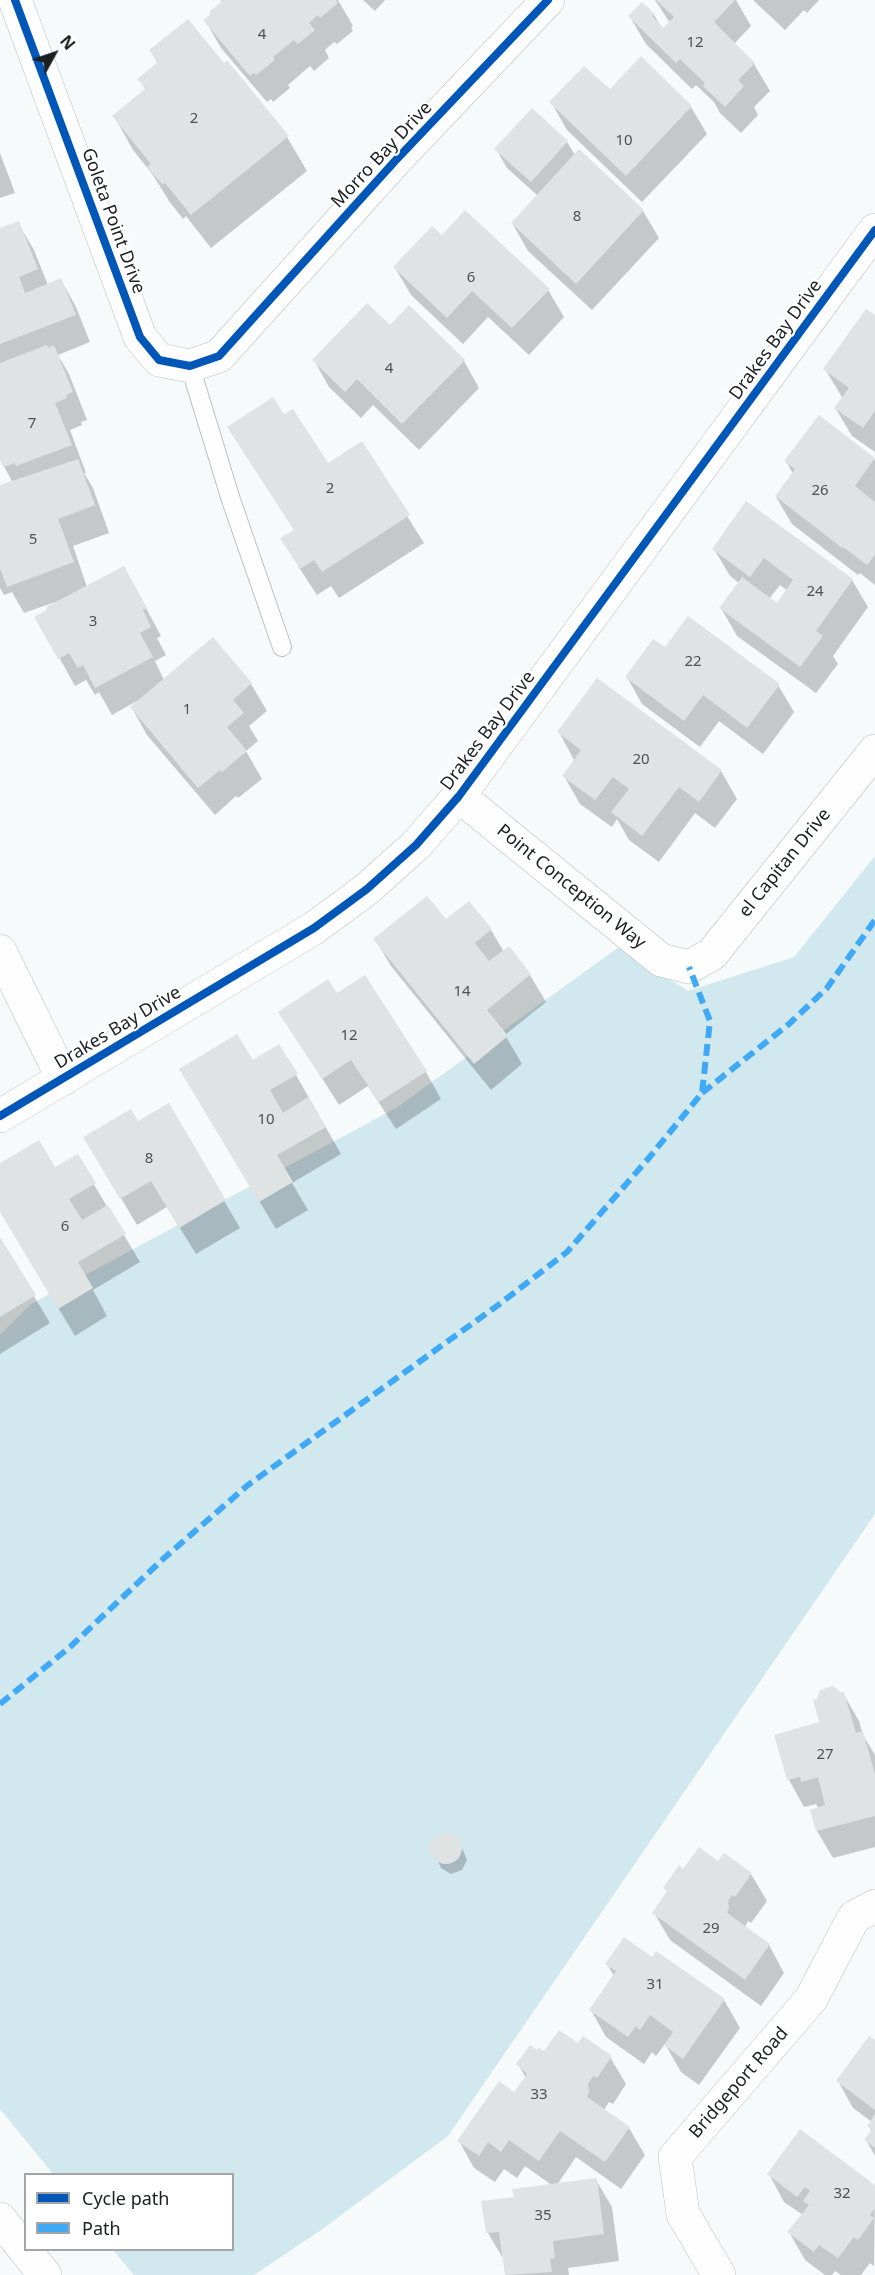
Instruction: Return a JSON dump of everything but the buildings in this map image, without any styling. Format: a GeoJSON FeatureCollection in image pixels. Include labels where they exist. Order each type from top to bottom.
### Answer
{"type":"FeatureCollection","features":[{"type":"Feature","properties":{"kind":"street","name":"Morro Bay Drive"},"geometry":{"type":"LineString","coordinates":[[240,332],[395,161],[548,0]]}},
{"type":"Feature","properties":{"kind":"street","name":"Goleta Point Drive"},"geometry":{"type":"LineString","coordinates":[[24,5],[140,337],[159,360],[189,366],[219,356],[240,332]]}},
{"type":"Feature","properties":{"kind":"street","name":"Drakes Bay Drive"},"geometry":{"type":"LineString","coordinates":[[0,1116],[314,928],[367,889],[416,845],[459,796],[875,231]]}},
{"type":"Feature","properties":{"kind":"street","name":"el Capitan Drive"},"geometry":{"type":"LineString","coordinates":[[689,967],[712,954],[875,751]]}},
{"type":"Feature","properties":{"kind":"street","name":"Point Conception Way"},"geometry":{"type":"LineString","coordinates":[[459,796],[661,960],[689,967]]}},
{"type":"Feature","properties":{"kind":"street"},"geometry":{"type":"LineString","coordinates":[[0,951],[63,1079]]}},
{"type":"Feature","properties":{"kind":"street","name":"Bridgeport Road"},"geometry":{"type":"LineString","coordinates":[[719,2275],[683,2214],[675,2157],[811,1999],[854,1917],[875,1906]]}},
{"type":"Feature","properties":{"kind":"street"},"geometry":{"type":"LineString","coordinates":[[0,2219],[24,2249]]}},
{"type":"Feature","properties":{"kind":"street"},"geometry":{"type":"LineString","coordinates":[[26,2251],[45,2275]]}},
{"type":"Feature","properties":{"kind":"lane"},"geometry":{"type":"LineString","coordinates":[[189,366],[231,500],[282,647]]}},
{"type":"Feature","properties":{"kind":"shaded area"},"geometry":{"type":"Polygon","coordinates":[[[875,856],[875,1514],[448,2136],[321,2230],[254,2275],[134,2275],[114,2251],[234,2251],[234,2173],[52,2173],[0,2109],[0,1335],[31,1304],[396,1108],[619,947],[688,991],[794,957],[875,856]]]}},
{"type":"Feature","properties":{"kind":"marked path"},"geometry":{"type":"LineString","coordinates":[[702,1093],[789,1024],[827,988],[875,920]]}},
{"type":"Feature","properties":{"kind":"marked path"},"geometry":{"type":"LineString","coordinates":[[0,1704],[70,1647],[163,1559],[248,1485],[501,1303],[567,1252],[702,1093],[710,1021],[689,967]]}},
{"type":"Feature","properties":{"kind":"cycle path"},"geometry":{"type":"LineString","coordinates":[[15,0],[140,337],[159,360],[190,366],[219,356],[395,161],[548,0]]}},
{"type":"Feature","properties":{"kind":"cycle path"},"geometry":{"type":"LineString","coordinates":[[0,1116],[314,928],[367,889],[416,845],[459,796],[875,230]]}}]}
